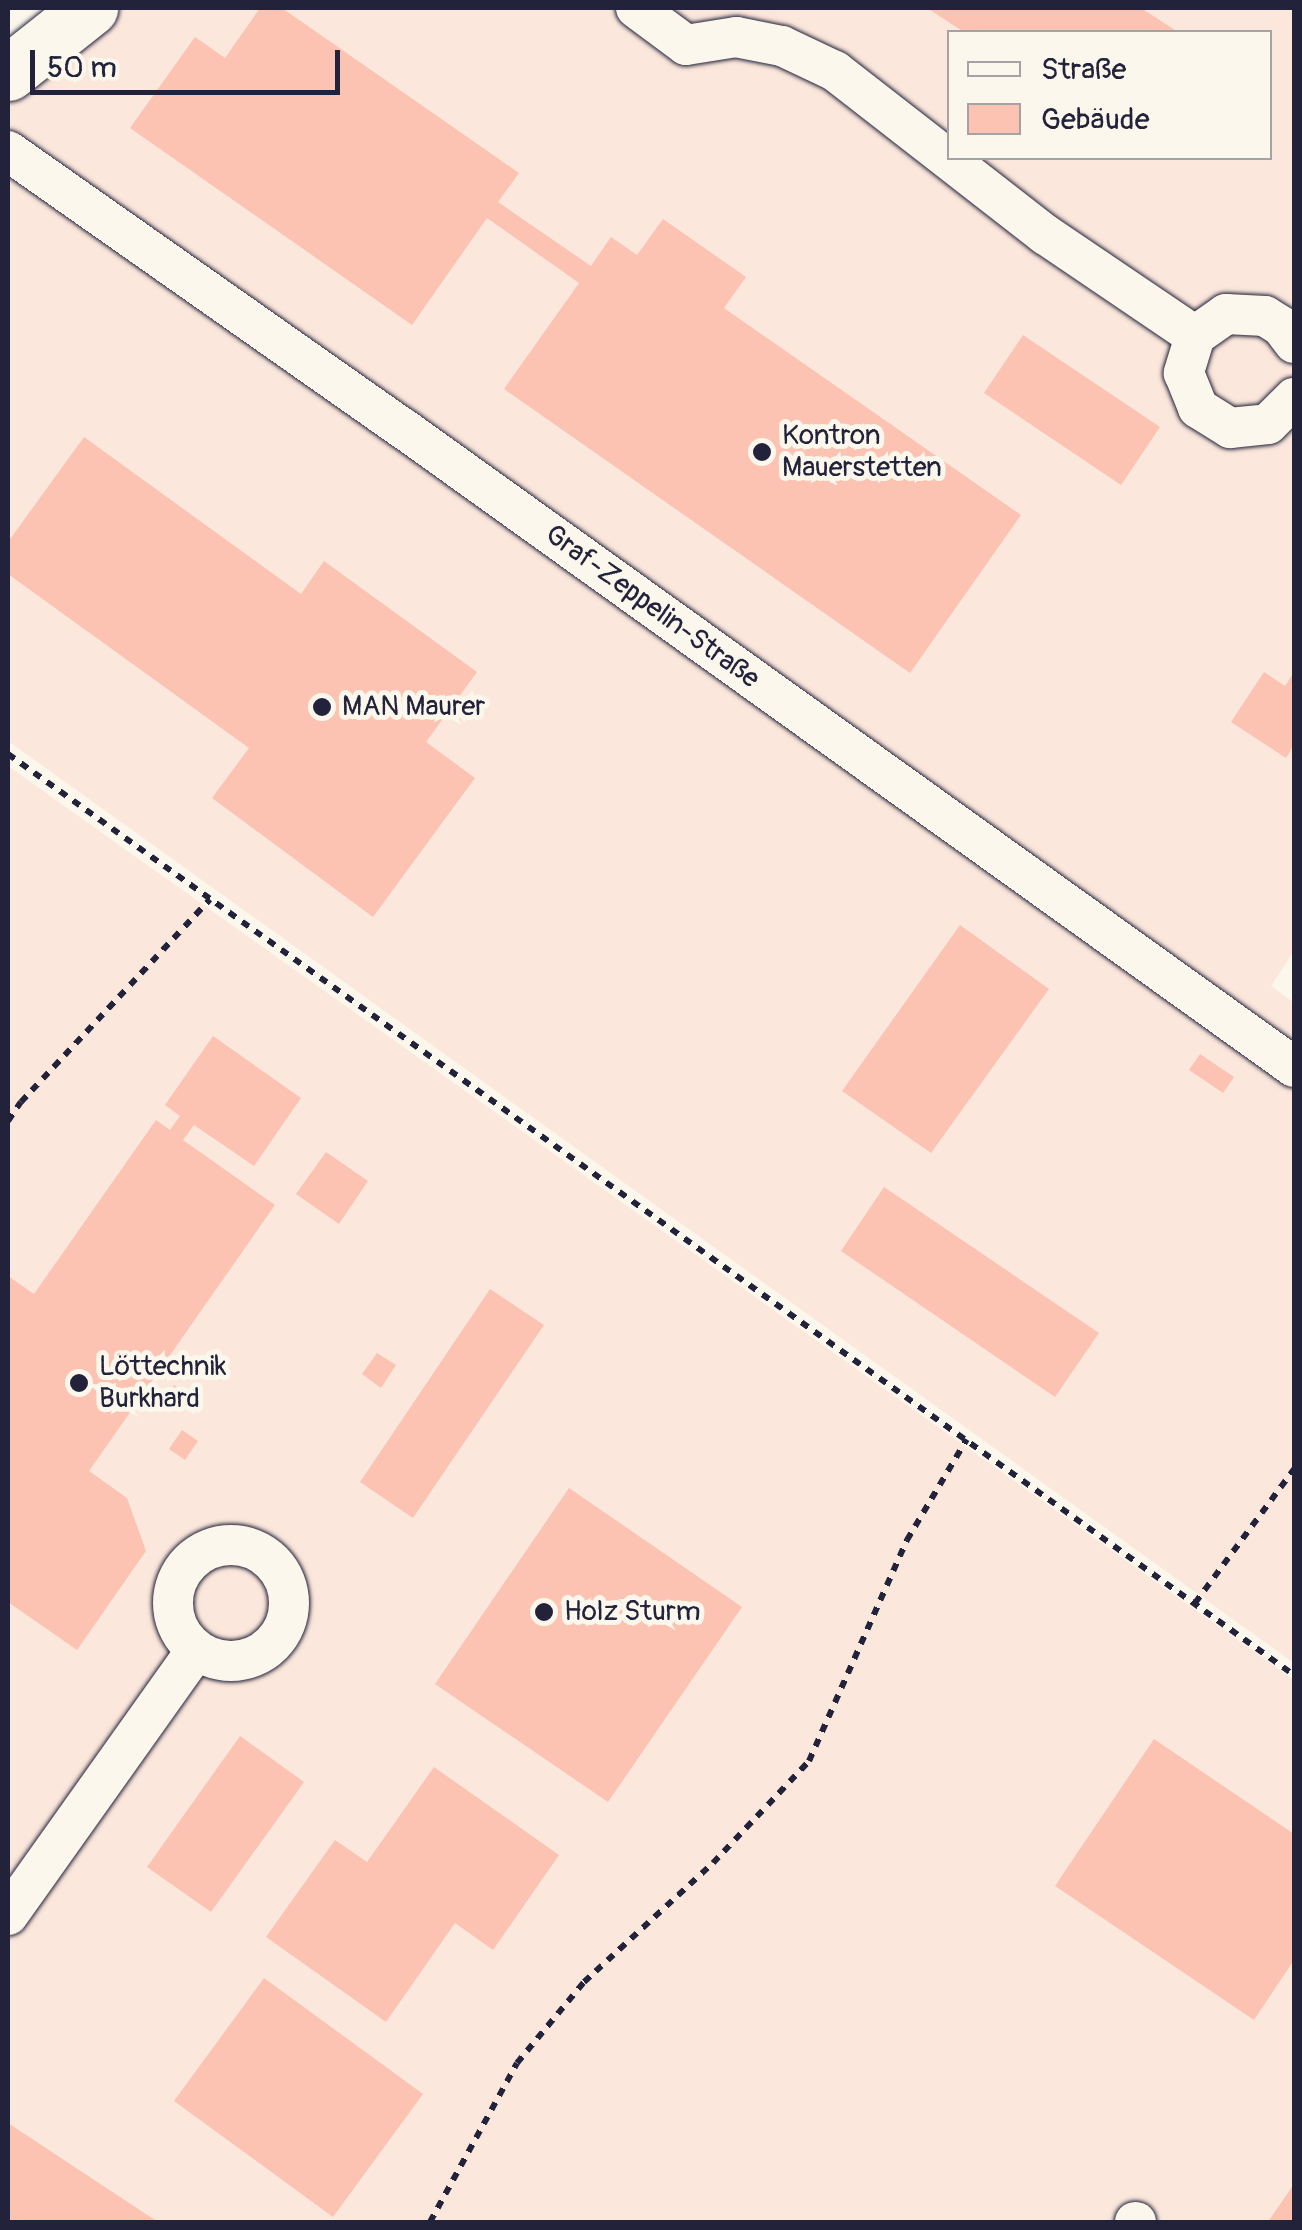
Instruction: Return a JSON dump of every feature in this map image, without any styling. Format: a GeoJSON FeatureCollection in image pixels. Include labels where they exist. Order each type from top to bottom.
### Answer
{"type":"FeatureCollection","features":[{"type":"Feature","properties":{"kind":"street"},"geometry":{"type":"LineString","coordinates":[[8,73],[90,8]]}},
{"type":"Feature","properties":{"kind":"street"},"geometry":{"type":"LineString","coordinates":[[636,8],[686,44],[736,37],[782,46],[835,71],[947,158]]}},
{"type":"Feature","properties":{"kind":"street","name":"Graf-Zeppelin-Straße"},"geometry":{"type":"LineString","coordinates":[[8,151],[404,429],[1294,1066]]}},
{"type":"Feature","properties":{"kind":"street"},"geometry":{"type":"LineString","coordinates":[[950,160],[1046,235],[1195,336]]}},
{"type":"Feature","properties":{"kind":"street"},"geometry":{"type":"LineString","coordinates":[[1294,343],[1281,326],[1246,312],[1226,314],[1195,336],[1184,373],[1198,408],[1212,421],[1230,428],[1268,424],[1294,398]]}},
{"type":"Feature","properties":{"kind":"street"},"geometry":{"type":"LineString","coordinates":[[8,1915],[196,1650]]}},
{"type":"Feature","properties":{"kind":"path"},"geometry":{"type":"LineString","coordinates":[[8,754],[1294,1675]]}},
{"type":"Feature","properties":{"kind":"path"},"geometry":{"type":"LineString","coordinates":[[8,1122],[21,1102],[210,899]]}},
{"type":"Feature","properties":{"kind":"path"},"geometry":{"type":"LineString","coordinates":[[430,2222],[517,2063],[584,1982],[713,1863],[809,1761],[906,1540],[967,1440]]}},
{"type":"Feature","properties":{"kind":"path"},"geometry":{"type":"LineString","coordinates":[[1195,1603],[1294,1469]]}},
{"type":"Feature","properties":{"kind":"shaded area"},"geometry":{"type":"Polygon","coordinates":[[[118,8],[1294,8],[1294,951],[1271,986],[1294,1003],[1294,1663],[8,741],[8,94],[118,8]]]}},
{"type":"Feature","properties":{"kind":"shaded area"},"geometry":{"type":"Polygon","coordinates":[[[8,766],[1294,1680],[1294,2222],[8,2222],[8,766]]]}},
{"type":"Feature","properties":{"kind":"building","name":"Kontron Mauerstetten"},"geometry":{"type":"Polygon","coordinates":[[[260,8],[282,8],[519,173],[498,202],[591,266],[611,237],[637,255],[663,219],[746,277],[724,308],[1021,515],[910,673],[504,389],[579,283],[487,218],[412,325],[130,128],[195,37],[225,58],[260,8]]]}},
{"type":"Feature","properties":{"kind":"building"},"geometry":{"type":"Polygon","coordinates":[[[927,8],[1141,8],[1175,30],[961,30],[927,8]]]}},
{"type":"Feature","properties":{"kind":"building"},"geometry":{"type":"Polygon","coordinates":[[[1023,335],[1160,427],[1121,485],[984,393],[1023,335]]]}},
{"type":"Feature","properties":{"kind":"building","name":"MAN Maurer"},"geometry":{"type":"Polygon","coordinates":[[[84,437],[301,594],[324,561],[477,672],[426,742],[475,778],[373,917],[212,798],[249,748],[8,574],[8,542],[84,437]]]}},
{"type":"Feature","properties":{"kind":"building"},"geometry":{"type":"Polygon","coordinates":[[[1264,672],[1285,686],[1294,672],[1294,745],[1286,758],[1231,722],[1264,672]]]}},
{"type":"Feature","properties":{"kind":"building"},"geometry":{"type":"Polygon","coordinates":[[[960,925],[1049,989],[931,1153],[842,1091],[960,925]]]}},
{"type":"Feature","properties":{"kind":"building","name":"Löttechnik Burkhard"},"geometry":{"type":"Polygon","coordinates":[[[213,1036],[301,1098],[254,1166],[194,1125],[183,1140],[275,1205],[89,1471],[127,1498],[146,1551],[77,1650],[8,1602],[8,1276],[34,1294],[156,1120],[170,1130],[180,1116],[165,1105],[213,1036]]]}},
{"type":"Feature","properties":{"kind":"building"},"geometry":{"type":"Polygon","coordinates":[[[1200,1054],[1234,1077],[1223,1093],[1189,1070],[1200,1054]]]}},
{"type":"Feature","properties":{"kind":"building"},"geometry":{"type":"Polygon","coordinates":[[[326,1152],[368,1181],[339,1224],[296,1194],[326,1152]]]}},
{"type":"Feature","properties":{"kind":"building"},"geometry":{"type":"Polygon","coordinates":[[[884,1187],[1099,1333],[1055,1397],[841,1251],[884,1187]]]}},
{"type":"Feature","properties":{"kind":"building"},"geometry":{"type":"Polygon","coordinates":[[[490,1289],[544,1325],[413,1518],[360,1482],[490,1289]]]}},
{"type":"Feature","properties":{"kind":"building"},"geometry":{"type":"Polygon","coordinates":[[[377,1353],[396,1365],[381,1388],[362,1374],[377,1353]]]}},
{"type":"Feature","properties":{"kind":"building"},"geometry":{"type":"Polygon","coordinates":[[[174,1385],[188,1395],[178,1411],[163,1401],[174,1385]]]}},
{"type":"Feature","properties":{"kind":"building"},"geometry":{"type":"Polygon","coordinates":[[[182,1430],[198,1441],[185,1460],[169,1449],[182,1430]]]}},
{"type":"Feature","properties":{"kind":"building"},"geometry":{"type":"Polygon","coordinates":[[[569,1488],[742,1607],[608,1802],[435,1684],[569,1488]]]}},
{"type":"Feature","properties":{"kind":"building"},"geometry":{"type":"Polygon","coordinates":[[[240,1736],[304,1782],[211,1912],[147,1867],[240,1736]]]}},
{"type":"Feature","properties":{"kind":"building"},"geometry":{"type":"Polygon","coordinates":[[[1154,1739],[1294,1834],[1294,1960],[1254,2020],[1055,1886],[1154,1739]]]}},
{"type":"Feature","properties":{"kind":"building"},"geometry":{"type":"Polygon","coordinates":[[[434,1767],[559,1855],[493,1950],[455,1923],[386,2022],[266,1937],[335,1840],[367,1862],[434,1767]]]}},
{"type":"Feature","properties":{"kind":"building"},"geometry":{"type":"Polygon","coordinates":[[[264,1978],[423,2094],[333,2217],[174,2101],[264,1978]]]}},
{"type":"Feature","properties":{"kind":"building"},"geometry":{"type":"Polygon","coordinates":[[[8,2123],[158,2222],[8,2222],[8,2123]]]}},
{"type":"Feature","properties":{"kind":"building"},"geometry":{"type":"Polygon","coordinates":[[[1294,2184],[1294,2222],[1268,2222],[1294,2184]]]}},
{"type":"Feature","properties":{"kind":"place","name":"Kontron Mauerstetten"},"geometry":{"type":"Point","coordinates":[762,452]}},
{"type":"Feature","properties":{"kind":"place","name":"MAN Maurer"},"geometry":{"type":"Point","coordinates":[322,707]}},
{"type":"Feature","properties":{"kind":"place","name":"Löttechnik Burkhard"},"geometry":{"type":"Point","coordinates":[79,1383]}},
{"type":"Feature","properties":{"kind":"place","name":"Holz Sturm"},"geometry":{"type":"Point","coordinates":[544,1612]}}]}
